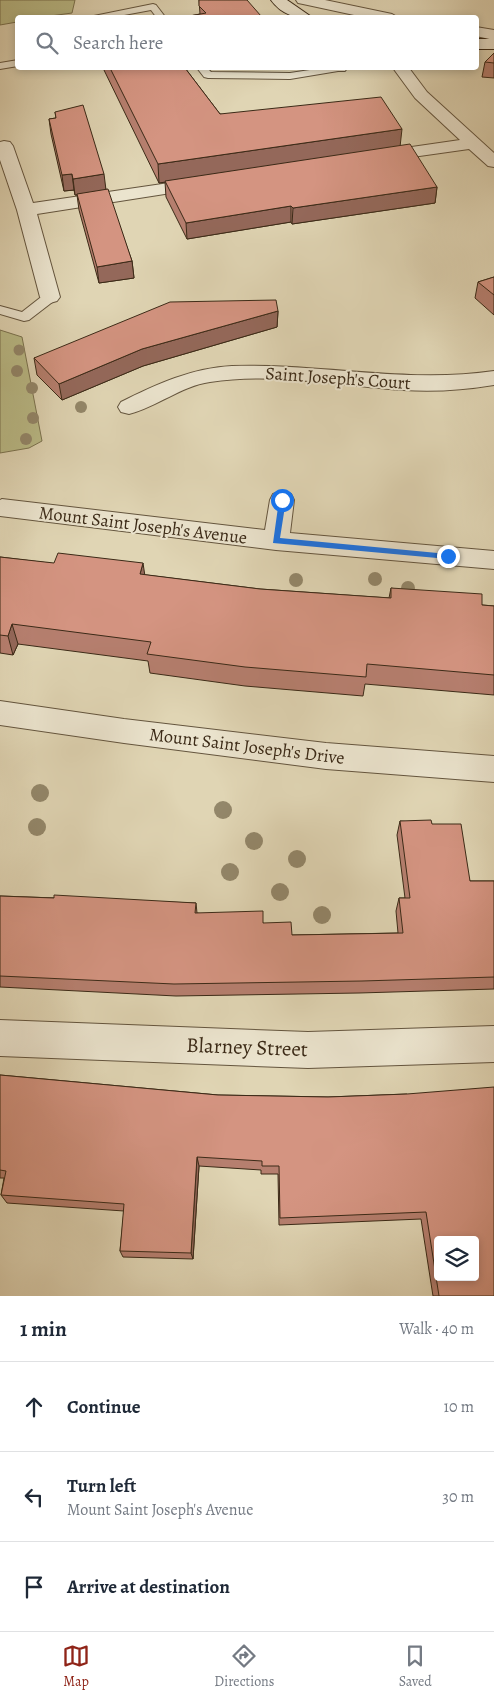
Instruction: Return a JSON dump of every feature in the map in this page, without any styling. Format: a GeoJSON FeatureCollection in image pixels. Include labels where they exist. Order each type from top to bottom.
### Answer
{"type":"FeatureCollection","features":[{"type":"Feature","properties":{"kind":"street"},"geometry":{"type":"LineString","coordinates":[[278,0],[300,15]]}},
{"type":"Feature","properties":{"kind":"street"},"geometry":{"type":"LineString","coordinates":[[303,0],[377,15]]}},
{"type":"Feature","properties":{"kind":"street"},"geometry":{"type":"LineString","coordinates":[[479,32],[494,35]]}},
{"type":"Feature","properties":{"kind":"street"},"geometry":{"type":"LineString","coordinates":[[479,44],[494,44]]}},
{"type":"Feature","properties":{"kind":"street"},"geometry":{"type":"LineString","coordinates":[[402,70],[420,95],[494,162]]}},
{"type":"Feature","properties":{"kind":"street"},"geometry":{"type":"LineString","coordinates":[[356,160],[473,143]]}},
{"type":"Feature","properties":{"kind":"street"},"geometry":{"type":"LineString","coordinates":[[4,146],[26,210],[50,297]]}},
{"type":"Feature","properties":{"kind":"street"},"geometry":{"type":"LineString","coordinates":[[26,210],[220,181]]}},
{"type":"Feature","properties":{"kind":"street","name":"Saint Joseph's Court"},"geometry":{"type":"LineString","coordinates":[[129,407],[196,377],[235,373],[292,372],[434,385],[458,384],[494,378]]}},
{"type":"Feature","properties":{"kind":"street"},"geometry":{"type":"LineString","coordinates":[[276,541],[282,500]]}},
{"type":"Feature","properties":{"kind":"street","name":"Mount Saint Joseph's Avenue"},"geometry":{"type":"LineString","coordinates":[[2,508],[276,541],[494,560]]}},
{"type":"Feature","properties":{"kind":"street","name":"Mount Saint Joseph's Drive"},"geometry":{"type":"LineString","coordinates":[[0,713],[124,731],[326,756],[494,770]]}},
{"type":"Feature","properties":{"kind":"street","name":"Blarney Street"},"geometry":{"type":"LineString","coordinates":[[0,1038],[308,1050],[494,1044]]}},
{"type":"Feature","properties":{"kind":"lane"},"geometry":{"type":"LineString","coordinates":[[106,15],[153,7],[160,15]]}},
{"type":"Feature","properties":{"kind":"lane"},"geometry":{"type":"LineString","coordinates":[[0,66],[15,64]]}},
{"type":"Feature","properties":{"kind":"lane"},"geometry":{"type":"LineString","coordinates":[[204,70],[208,76],[281,76],[324,70]]}},
{"type":"Feature","properties":{"kind":"lane"},"geometry":{"type":"LineString","coordinates":[[0,310],[24,317],[50,297]]}},
{"type":"Feature","properties":{"kind":"green space"},"geometry":{"type":"Polygon","coordinates":[[[0,0],[75,0],[72,13],[15,15],[15,22],[0,25],[0,0]]]}},
{"type":"Feature","properties":{"kind":"green space"},"geometry":{"type":"Polygon","coordinates":[[[0,330],[22,337],[42,441],[29,448],[0,453],[0,330]]]}},
{"type":"Feature","properties":{"kind":"building"},"geometry":{"type":"Polygon","coordinates":[[[199,0],[247,0],[260,15],[195,15],[206,13],[199,6],[199,0]]]}},
{"type":"Feature","properties":{"kind":"building"},"geometry":{"type":"Polygon","coordinates":[[[494,53],[494,63],[485,62],[494,53]]]}},
{"type":"Feature","properties":{"kind":"building"},"geometry":{"type":"Polygon","coordinates":[[[111,70],[187,70],[220,114],[381,97],[402,129],[158,164],[111,70]]]}},
{"type":"Feature","properties":{"kind":"building"},"geometry":{"type":"Polygon","coordinates":[[[83,105],[104,174],[73,179],[72,174],[62,175],[49,119],[56,118],[55,112],[83,105]]]}},
{"type":"Feature","properties":{"kind":"building"},"geometry":{"type":"Polygon","coordinates":[[[410,144],[437,187],[293,208],[291,206],[186,223],[165,181],[410,144]]]}},
{"type":"Feature","properties":{"kind":"building"},"geometry":{"type":"Polygon","coordinates":[[[108,189],[132,261],[97,267],[77,194],[108,189]]]}},
{"type":"Feature","properties":{"kind":"building"},"geometry":{"type":"Polygon","coordinates":[[[494,277],[494,295],[478,282],[494,277]]]}},
{"type":"Feature","properties":{"kind":"building"},"geometry":{"type":"Polygon","coordinates":[[[276,300],[278,311],[142,349],[59,384],[34,358],[170,302],[276,300]]]}},
{"type":"Feature","properties":{"kind":"building"},"geometry":{"type":"Polygon","coordinates":[[[58,553],[143,563],[140,574],[260,589],[391,598],[391,588],[482,594],[482,605],[494,606],[494,675],[367,664],[366,677],[245,667],[147,654],[151,642],[12,624],[8,636],[0,635],[0,557],[54,563],[58,553]]]}},
{"type":"Feature","properties":{"kind":"building"},"geometry":{"type":"Polygon","coordinates":[[[431,820],[432,824],[461,824],[470,881],[494,881],[494,977],[174,984],[0,976],[0,896],[54,898],[54,895],[196,903],[195,913],[263,911],[263,923],[291,922],[292,935],[403,933],[399,898],[410,898],[400,821],[431,820]]]}},
{"type":"Feature","properties":{"kind":"building"},"geometry":{"type":"Polygon","coordinates":[[[0,1075],[218,1095],[328,1097],[407,1094],[494,1087],[494,1296],[439,1296],[437,1281],[479,1281],[479,1236],[434,1236],[434,1264],[426,1212],[280,1218],[279,1166],[262,1166],[262,1161],[197,1157],[191,1253],[120,1251],[124,1204],[1,1195],[6,1171],[0,1170],[0,1075]]]}},
{"type":"Feature","properties":{"kind":"route"},"geometry":{"type":"LineString","coordinates":[[282,500],[276,541],[448,556]]}}]}
